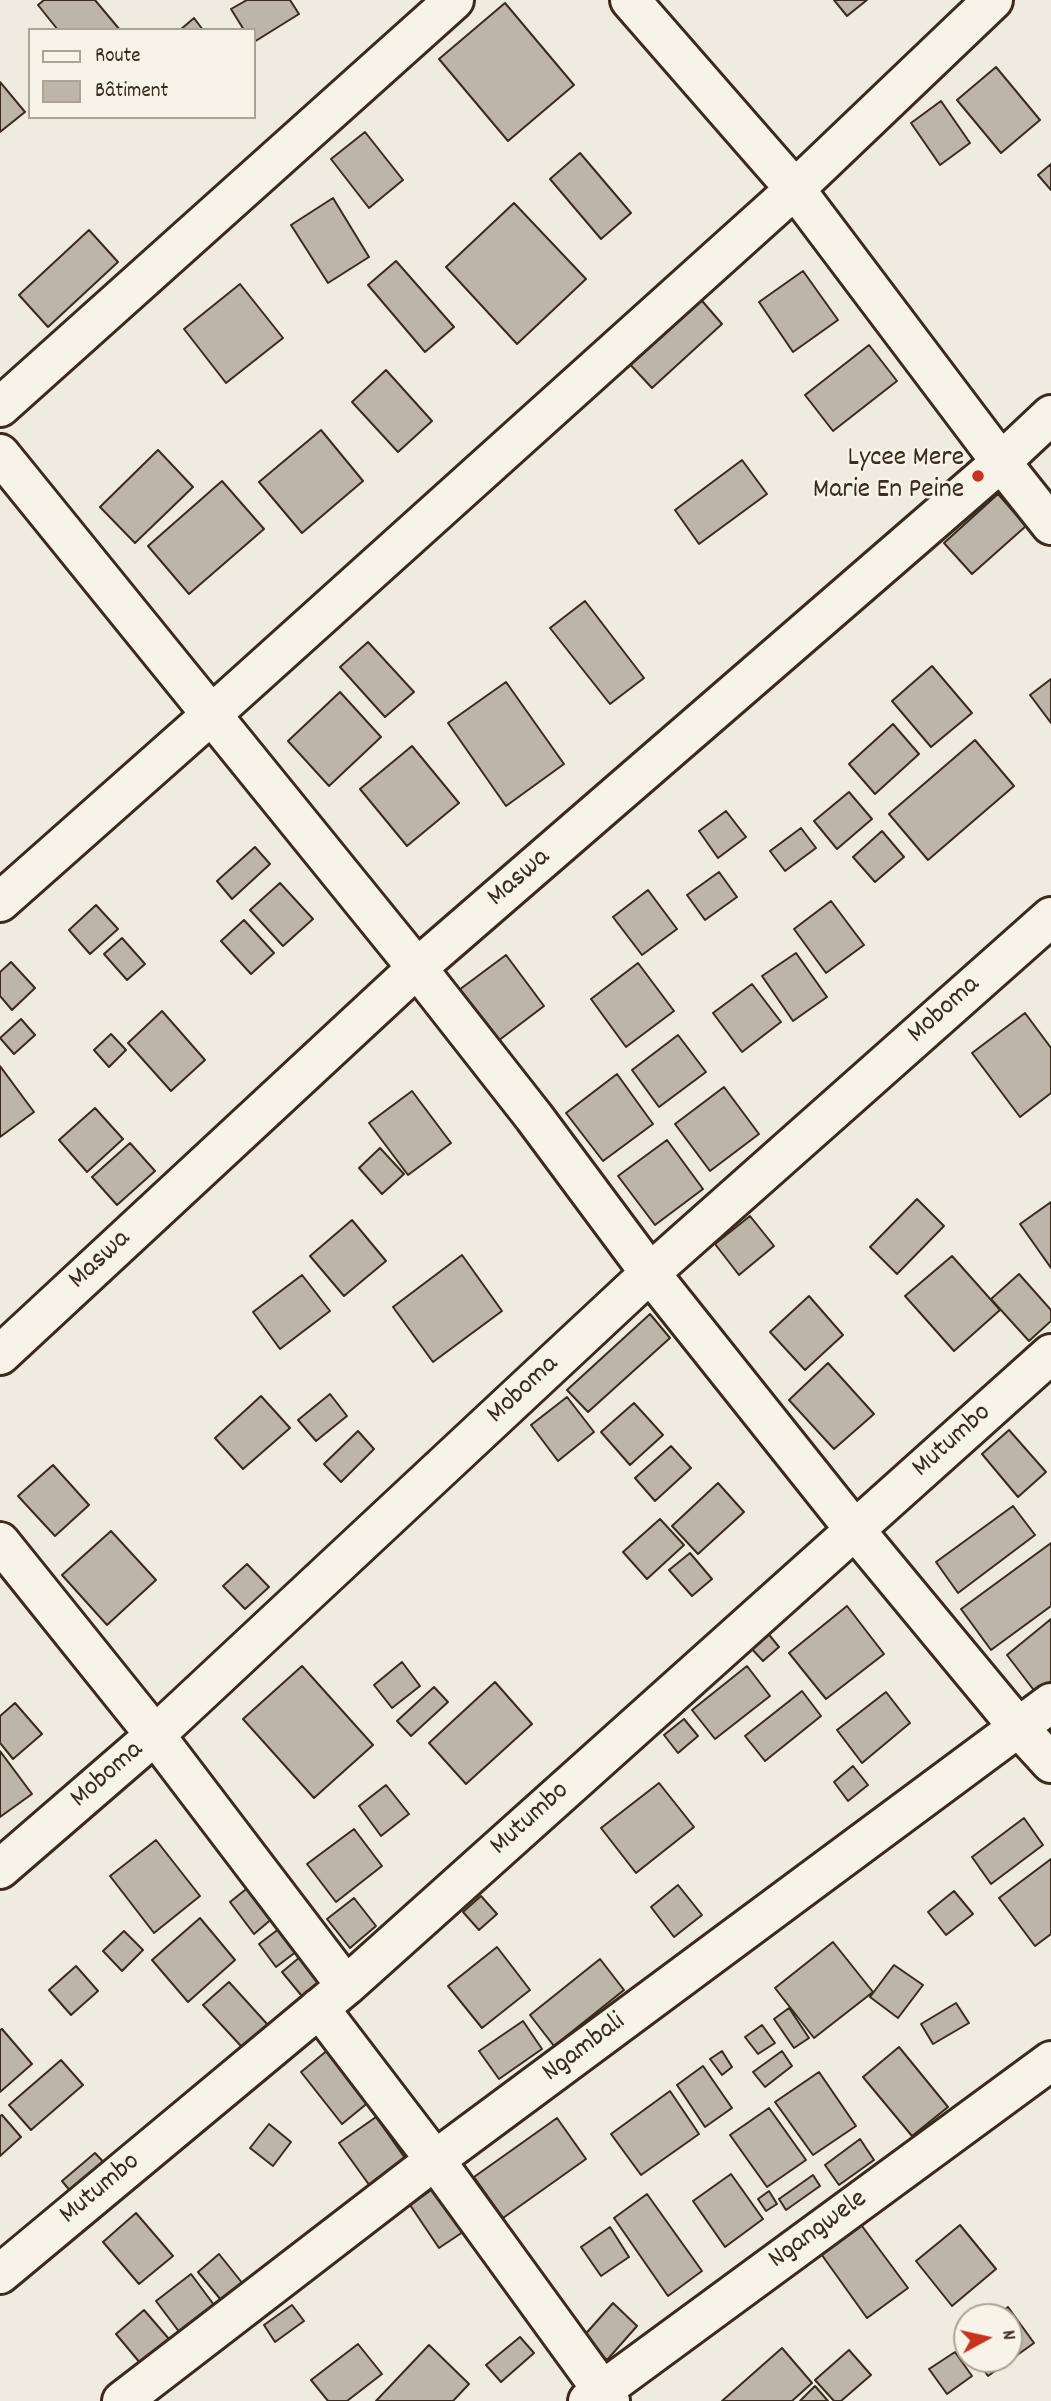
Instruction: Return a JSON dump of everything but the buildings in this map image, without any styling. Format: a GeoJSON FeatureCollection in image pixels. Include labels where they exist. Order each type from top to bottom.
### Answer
{"type":"FeatureCollection","features":[{"type":"Feature","properties":{"kind":"street"},"geometry":{"type":"LineString","coordinates":[[0,407],[454,0]]}},
{"type":"Feature","properties":{"kind":"street"},"geometry":{"type":"LineString","coordinates":[[630,0],[795,189],[1051,525]]}},
{"type":"Feature","properties":{"kind":"street"},"geometry":{"type":"LineString","coordinates":[[0,902],[795,189],[993,0]]}},
{"type":"Feature","properties":{"kind":"street","name":"Maswa"},"geometry":{"type":"LineString","coordinates":[[0,1355],[417,968],[1001,462],[1051,415]]}},
{"type":"Feature","properties":{"kind":"street"},"geometry":{"type":"LineString","coordinates":[[0,454],[417,968],[534,1117],[650,1273],[855,1530],[1018,1728],[1051,1763]]}},
{"type":"Feature","properties":{"kind":"street","name":"Moboma"},"geometry":{"type":"LineString","coordinates":[[0,1868],[155,1735],[650,1273],[1051,917]]}},
{"type":"Feature","properties":{"kind":"street","name":"Mutumbo"},"geometry":{"type":"LineString","coordinates":[[0,2274],[332,1997],[1051,1354]]}},
{"type":"Feature","properties":{"kind":"street"},"geometry":{"type":"LineString","coordinates":[[0,1542],[155,1735],[332,1997],[435,2160],[600,2397]]}},
{"type":"Feature","properties":{"kind":"street","name":"Ngambali"},"geometry":{"type":"LineString","coordinates":[[122,2401],[435,2160],[1051,1703]]}},
{"type":"Feature","properties":{"kind":"street","name":"Ngangwele"},"geometry":{"type":"LineString","coordinates":[[600,2397],[1051,2060]]}},
{"type":"Feature","properties":{"kind":"place","name":"Lycee Mere Marie En Peine"},"geometry":{"type":"Point","coordinates":[978,476]}}]}
